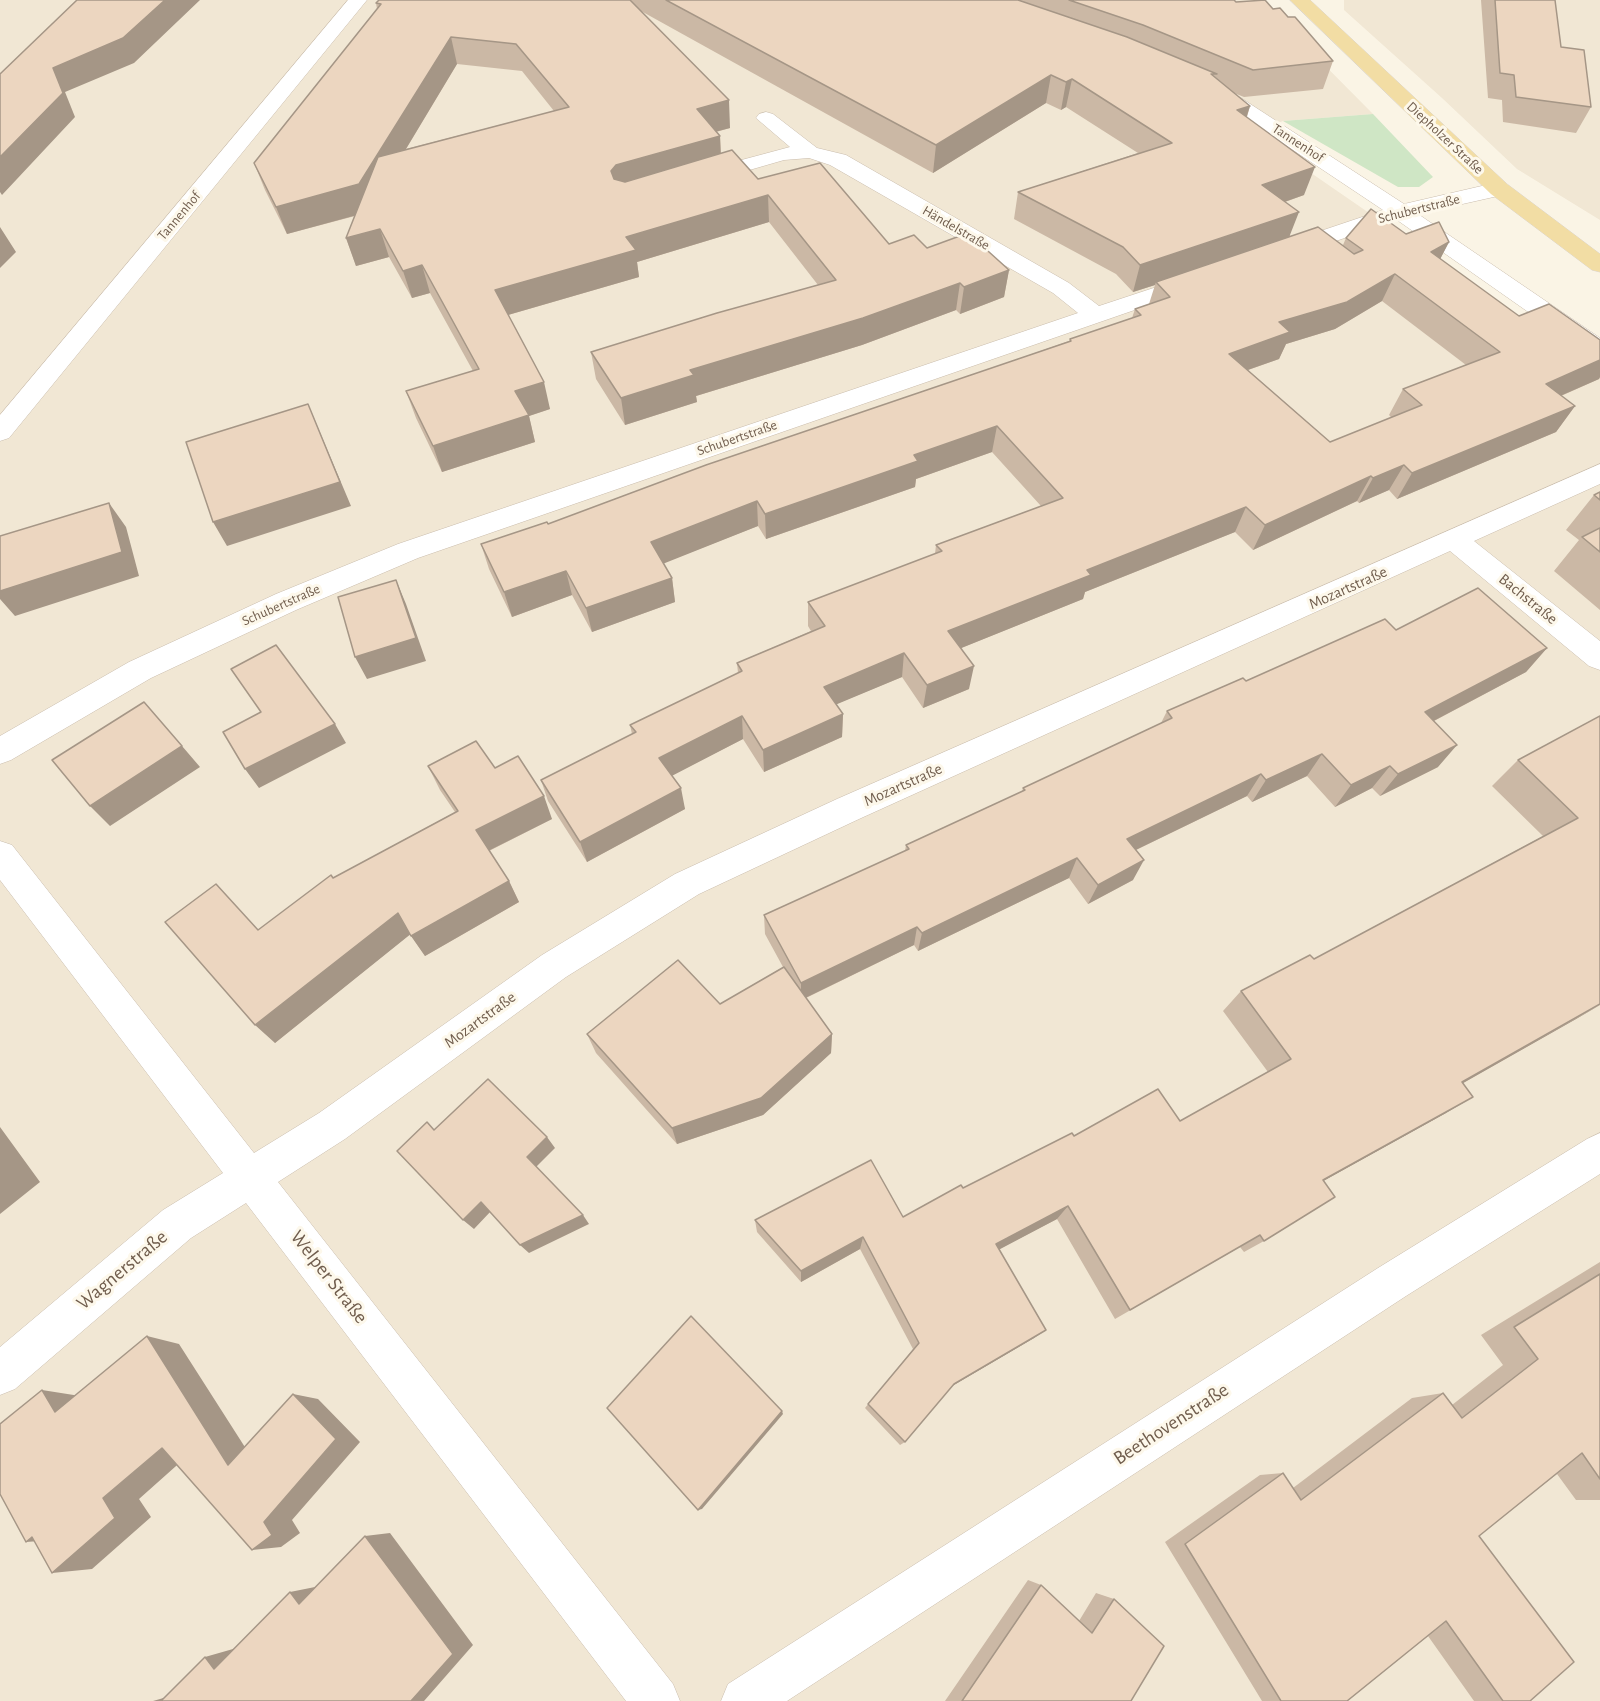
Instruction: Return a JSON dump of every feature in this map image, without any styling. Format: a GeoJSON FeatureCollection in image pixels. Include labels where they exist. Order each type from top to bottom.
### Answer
{"type":"FeatureCollection","features":[{"type":"Feature","properties":{"kind":"main road","name":"Diepholzer Straße"},"geometry":{"type":"LineString","coordinates":[[1299,0],[1499,189],[1600,266]]}},
{"type":"Feature","properties":{"kind":"street","name":"Tannenhof"},"geometry":{"type":"LineString","coordinates":[[0,432],[358,0]]}},
{"type":"Feature","properties":{"kind":"street","name":"Tannenhof"},"geometry":{"type":"LineString","coordinates":[[1196,84],[1234,102],[1400,212],[1600,350]]}},
{"type":"Feature","properties":{"kind":"street","name":"Händelstraße"},"geometry":{"type":"LineString","coordinates":[[766,118],[810,152]]}},
{"type":"Feature","properties":{"kind":"street","name":"Händelstraße"},"geometry":{"type":"LineString","coordinates":[[683,183],[782,154],[810,152],[838,160],[1061,288],[1095,315]]}},
{"type":"Feature","properties":{"kind":"street","name":"Schubertstraße"},"geometry":{"type":"LineString","coordinates":[[1264,258],[1400,212],[1499,189]]}},
{"type":"Feature","properties":{"kind":"street","name":"Schubertstraße"},"geometry":{"type":"LineString","coordinates":[[0,751],[140,670],[286,602],[408,551],[1219,273]]}},
{"type":"Feature","properties":{"kind":"street","name":"Mozartstraße"},"geometry":{"type":"LineString","coordinates":[[251,1176],[332,1126],[554,966],[687,884],[848,809],[1455,540],[1600,473]]}},
{"type":"Feature","properties":{"kind":"street","name":"Bachstraße"},"geometry":{"type":"LineString","coordinates":[[1455,540],[1600,658]]}},
{"type":"Feature","properties":{"kind":"street","name":"Welper Straße"},"geometry":{"type":"LineString","coordinates":[[0,855],[656,1701]]}},
{"type":"Feature","properties":{"kind":"street","name":"Beethovenstraße"},"geometry":{"type":"LineString","coordinates":[[745,1701],[1392,1282],[1600,1152]]}},
{"type":"Feature","properties":{"kind":"street","name":"Wagnerstraße"},"geometry":{"type":"LineString","coordinates":[[0,1374],[177,1224],[251,1176]]}},
{"type":"Feature","properties":{"kind":"shaded area"},"geometry":{"type":"Polygon","coordinates":[[[0,0],[1260,0],[1373,114],[1283,121],[1253,133],[1600,372],[1600,1701],[0,1701],[0,0]]]}},
{"type":"Feature","properties":{"kind":"shaded area"},"geometry":{"type":"Polygon","coordinates":[[[1344,0],[1600,0],[1600,220],[1517,169],[1344,10],[1344,0]]]}},
{"type":"Feature","properties":{"kind":"green space"},"geometry":{"type":"Polygon","coordinates":[[[1373,114],[1433,177],[1419,187],[1398,187],[1283,121],[1373,114]]]}},
{"type":"Feature","properties":{"kind":"building"},"geometry":{"type":"Polygon","coordinates":[[[77,0],[165,0],[123,38],[53,68],[63,93],[0,157],[0,74],[77,0]]]}},
{"type":"Feature","properties":{"kind":"building"},"geometry":{"type":"Polygon","coordinates":[[[379,0],[630,0],[729,100],[697,109],[720,136],[616,165],[611,171],[614,179],[625,182],[732,150],[758,179],[820,163],[889,244],[914,235],[927,248],[968,233],[1009,270],[964,287],[960,283],[863,318],[690,370],[694,375],[621,398],[591,352],[717,313],[836,280],[768,195],[626,237],[636,250],[495,290],[544,382],[515,391],[529,415],[433,446],[406,391],[479,369],[422,265],[403,271],[380,229],[346,238],[378,157],[569,107],[516,44],[451,37],[359,184],[276,207],[254,163],[381,4],[376,3],[379,0]]]}},
{"type":"Feature","properties":{"kind":"building"},"geometry":{"type":"Polygon","coordinates":[[[666,0],[1018,0],[1127,37],[1217,74],[1211,74],[1250,106],[1237,110],[1315,167],[1262,185],[1299,212],[1140,265],[1123,247],[1018,192],[1172,143],[1072,79],[1066,82],[1051,75],[936,145],[666,0]]]}},
{"type":"Feature","properties":{"kind":"building"},"geometry":{"type":"Polygon","coordinates":[[[1069,0],[1234,0],[1236,2],[1265,0],[1273,9],[1280,8],[1288,17],[1295,17],[1333,61],[1253,70],[1143,25],[1069,0]]]}},
{"type":"Feature","properties":{"kind":"building"},"geometry":{"type":"Polygon","coordinates":[[[1495,0],[1555,0],[1561,47],[1584,50],[1591,107],[1516,97],[1514,75],[1500,73],[1495,0]]]}},
{"type":"Feature","properties":{"kind":"building"},"geometry":{"type":"Polygon","coordinates":[[[1371,209],[1406,234],[1439,222],[1449,242],[1431,252],[1519,316],[1549,304],[1600,340],[1600,360],[1546,384],[1575,406],[1412,473],[1404,465],[1373,478],[1371,476],[1265,525],[1246,507],[1087,570],[1091,575],[948,631],[974,666],[927,685],[904,653],[824,687],[843,714],[763,750],[742,716],[659,758],[681,788],[580,842],[541,780],[636,732],[630,725],[742,671],[737,663],[825,626],[808,602],[942,551],[936,545],[1063,498],[997,426],[914,455],[918,461],[765,514],[757,501],[651,542],[672,578],[586,608],[566,571],[504,592],[481,544],[547,522],[548,524],[706,465],[1141,315],[1135,309],[1170,297],[1156,282],[1318,227],[1354,254],[1363,250],[1346,238],[1371,209]],[[1395,274],[1347,302],[1279,322],[1290,332],[1229,354],[1330,442],[1422,405],[1403,389],[1500,352],[1395,274]]]}},
{"type":"Feature","properties":{"kind":"building"},"geometry":{"type":"Polygon","coordinates":[[[308,404],[340,482],[213,522],[186,442],[308,404]]]}},
{"type":"Feature","properties":{"kind":"building"},"geometry":{"type":"Polygon","coordinates":[[[1600,492],[1600,500],[1594,495],[1600,492]]]}},
{"type":"Feature","properties":{"kind":"building"},"geometry":{"type":"Polygon","coordinates":[[[109,503],[122,552],[0,591],[0,536],[109,503]]]}},
{"type":"Feature","properties":{"kind":"building"},"geometry":{"type":"Polygon","coordinates":[[[1600,528],[1600,552],[1582,537],[1600,528]]]}},
{"type":"Feature","properties":{"kind":"building"},"geometry":{"type":"Polygon","coordinates":[[[396,580],[416,638],[355,657],[338,597],[396,580]]]}},
{"type":"Feature","properties":{"kind":"building"},"geometry":{"type":"Polygon","coordinates":[[[1478,588],[1547,648],[1425,712],[1457,745],[1398,774],[1390,766],[1351,785],[1322,754],[1266,780],[1261,774],[1127,839],[1144,860],[1098,885],[1077,858],[922,933],[917,927],[801,983],[764,915],[909,849],[906,845],[1172,718],[1167,711],[1243,678],[1246,681],[1385,619],[1396,630],[1478,588]]]}},
{"type":"Feature","properties":{"kind":"building"},"geometry":{"type":"Polygon","coordinates":[[[276,645],[335,724],[245,769],[223,732],[261,712],[231,669],[276,645]]]}},
{"type":"Feature","properties":{"kind":"building"},"geometry":{"type":"Polygon","coordinates":[[[144,702],[182,746],[90,806],[52,760],[144,702]]]}},
{"type":"Feature","properties":{"kind":"building"},"geometry":{"type":"Polygon","coordinates":[[[1600,716],[1600,1004],[1462,1082],[1473,1097],[1323,1180],[1335,1197],[1264,1241],[1260,1235],[1130,1310],[1068,1206],[996,1244],[1046,1330],[954,1384],[905,1442],[868,1404],[919,1343],[863,1237],[801,1271],[755,1220],[871,1160],[903,1217],[961,1185],[963,1188],[1072,1133],[1074,1136],[1158,1089],[1180,1121],[1291,1059],[1241,991],[1310,955],[1314,959],[1578,818],[1518,760],[1600,716]]]}},
{"type":"Feature","properties":{"kind":"building"},"geometry":{"type":"Polygon","coordinates":[[[476,741],[495,768],[518,756],[544,796],[476,830],[509,881],[411,936],[398,913],[255,1025],[165,922],[216,884],[258,930],[331,875],[333,878],[458,811],[428,766],[476,741]]]}},
{"type":"Feature","properties":{"kind":"building"},"geometry":{"type":"Polygon","coordinates":[[[678,960],[720,1004],[784,967],[832,1034],[761,1098],[672,1128],[587,1034],[678,960]]]}},
{"type":"Feature","properties":{"kind":"building"},"geometry":{"type":"Polygon","coordinates":[[[488,1079],[547,1137],[527,1157],[583,1215],[520,1245],[481,1202],[463,1220],[397,1151],[427,1122],[434,1130],[488,1079]]]}},
{"type":"Feature","properties":{"kind":"building"},"geometry":{"type":"Polygon","coordinates":[[[1600,1274],[1600,1479],[1582,1453],[1479,1536],[1574,1662],[1530,1701],[1503,1701],[1446,1621],[1347,1701],[1281,1701],[1185,1544],[1283,1473],[1301,1500],[1443,1393],[1462,1418],[1538,1359],[1514,1327],[1600,1274]]]}},
{"type":"Feature","properties":{"kind":"building"},"geometry":{"type":"Polygon","coordinates":[[[691,1316],[782,1411],[698,1510],[607,1408],[691,1316]]]}},
{"type":"Feature","properties":{"kind":"building"},"geometry":{"type":"Polygon","coordinates":[[[147,1336],[228,1465],[293,1394],[336,1439],[264,1522],[272,1535],[252,1550],[162,1448],[103,1498],[115,1518],[52,1573],[32,1537],[26,1542],[0,1494],[0,1424],[42,1390],[55,1412],[147,1336]]]}},
{"type":"Feature","properties":{"kind":"building"},"geometry":{"type":"Polygon","coordinates":[[[365,1536],[453,1654],[411,1701],[161,1701],[205,1657],[214,1669],[290,1592],[299,1604],[365,1536]]]}},
{"type":"Feature","properties":{"kind":"building"},"geometry":{"type":"Polygon","coordinates":[[[1041,1585],[1092,1633],[1114,1599],[1164,1646],[1131,1701],[962,1701],[1041,1585]]]}}]}
